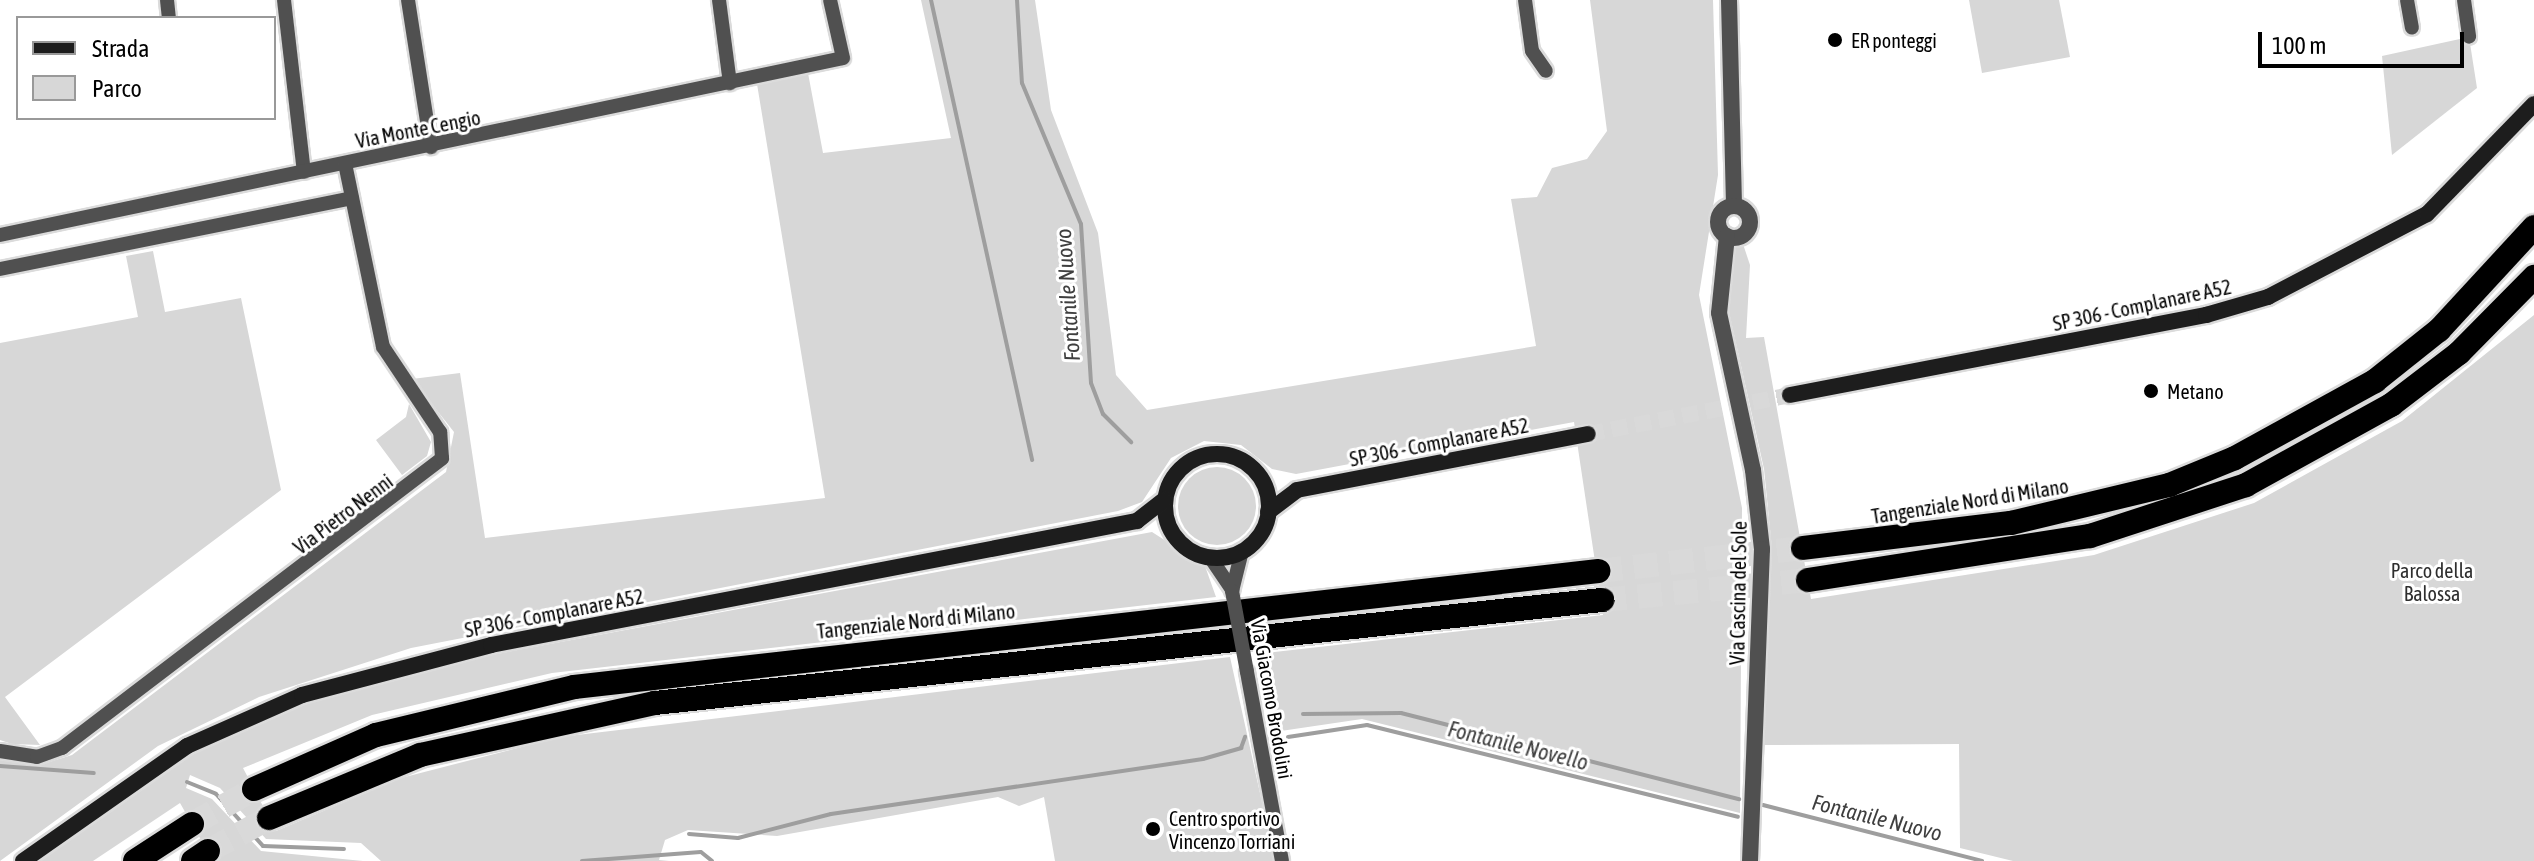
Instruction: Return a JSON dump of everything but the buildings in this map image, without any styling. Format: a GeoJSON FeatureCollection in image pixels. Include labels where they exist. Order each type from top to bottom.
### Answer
{"type":"FeatureCollection","features":[{"type":"Feature","properties":{"kind":"highway","name":"Tangenziale Nord di Milano"},"geometry":{"type":"LineString","coordinates":[[1803,548],[2011,523],[2169,485],[2235,458],[2375,381],[2449,320],[2534,227]]}},
{"type":"Feature","properties":{"kind":"highway"},"geometry":{"type":"LineString","coordinates":[[1808,580],[2090,536],[2246,485],[2391,405],[2459,353],[2534,277]]}},
{"type":"Feature","properties":{"kind":"highway","name":"Tangenziale Nord di Milano"},"geometry":{"type":"LineString","coordinates":[[254,789],[420,721],[587,684],[1598,571]]}},
{"type":"Feature","properties":{"kind":"highway"},"geometry":{"type":"LineString","coordinates":[[269,818],[420,755],[655,703],[1602,600]]}},
{"type":"Feature","properties":{"kind":"highway"},"geometry":{"type":"LineString","coordinates":[[135,861],[192,824]]}},
{"type":"Feature","properties":{"kind":"main road","name":"SP 306 - Complanare A52"},"geometry":{"type":"LineString","coordinates":[[1790,395],[2206,315],[2268,297],[2427,214],[2534,104]]}},
{"type":"Feature","properties":{"kind":"main road","name":"SP 306 - Complanare A52"},"geometry":{"type":"LineString","coordinates":[[1297,490],[1588,434]]}},
{"type":"Feature","properties":{"kind":"main road"},"geometry":{"type":"LineString","coordinates":[[1137,521],[1164,500],[1180,468],[1207,454],[1236,457],[1263,482],[1297,490]]}},
{"type":"Feature","properties":{"kind":"main road"},"geometry":{"type":"LineString","coordinates":[[1164,500],[1171,531],[1187,549],[1210,557],[1242,551],[1260,535],[1268,512],[1263,482]]}},
{"type":"Feature","properties":{"kind":"main road"},"geometry":{"type":"LineString","coordinates":[[1268,512],[1297,490]]}},
{"type":"Feature","properties":{"kind":"main road","name":"SP 306 - Complanare A52"},"geometry":{"type":"LineString","coordinates":[[23,861],[187,746],[328,687],[491,645],[1137,521]]}},
{"type":"Feature","properties":{"kind":"main road"},"geometry":{"type":"LineString","coordinates":[[1137,521],[1171,531]]}},
{"type":"Feature","properties":{"kind":"street"},"geometry":{"type":"LineString","coordinates":[[284,0],[304,172]]}},
{"type":"Feature","properties":{"kind":"street"},"geometry":{"type":"LineString","coordinates":[[408,0],[431,147]]}},
{"type":"Feature","properties":{"kind":"street"},"geometry":{"type":"LineString","coordinates":[[719,0],[730,83]]}},
{"type":"Feature","properties":{"kind":"street","name":"Via Monte Cengio"},"geometry":{"type":"LineString","coordinates":[[0,235],[431,147],[843,58],[830,0]]}},
{"type":"Feature","properties":{"kind":"street"},"geometry":{"type":"LineString","coordinates":[[1525,0],[1532,51],[1546,71]]}},
{"type":"Feature","properties":{"kind":"street"},"geometry":{"type":"LineString","coordinates":[[2407,0],[2412,28]]}},
{"type":"Feature","properties":{"kind":"street"},"geometry":{"type":"LineString","coordinates":[[2464,0],[2469,37]]}},
{"type":"Feature","properties":{"kind":"street","name":"Via Cascina del Sole"},"geometry":{"type":"LineString","coordinates":[[1729,1],[1734,206]]}},
{"type":"Feature","properties":{"kind":"street","name":"Via Pietro Nenni"},"geometry":{"type":"LineString","coordinates":[[0,751],[37,757],[62,748],[436,467],[440,432],[383,347],[345,164]]}},
{"type":"Feature","properties":{"kind":"street"},"geometry":{"type":"LineString","coordinates":[[0,269],[352,198]]}},
{"type":"Feature","properties":{"kind":"street","name":"Via Cascina del Sole"},"geometry":{"type":"LineString","coordinates":[[1734,206],[1719,218],[1727,236],[1719,313],[1753,470],[1762,549],[1750,861]]}},
{"type":"Feature","properties":{"kind":"street","name":"Via Cascina del Sole"},"geometry":{"type":"LineString","coordinates":[[1727,236],[1749,228],[1747,213],[1734,206]]}},
{"type":"Feature","properties":{"kind":"street","name":"Via Giacomo Brodolini"},"geometry":{"type":"LineString","coordinates":[[1232,591],[1242,551]]}},
{"type":"Feature","properties":{"kind":"street","name":"Via Giacomo Brodolini"},"geometry":{"type":"LineString","coordinates":[[1210,557],[1232,591],[1282,861]]}},
{"type":"Feature","properties":{"kind":"green space"},"geometry":{"type":"Polygon","coordinates":[[[921,0],[1035,0],[1051,110],[1098,233],[1116,375],[1147,410],[1536,346],[1511,199],[1537,197],[1552,168],[1587,159],[1607,131],[1590,0],[1713,0],[1718,175],[1699,295],[1742,508],[1740,813],[1362,719],[1274,732],[1265,653],[1603,615],[1574,422],[1296,474],[1272,469],[1241,445],[1204,441],[1171,458],[1142,502],[1118,511],[411,648],[259,697],[158,746],[0,861],[0,759],[36,766],[72,755],[446,472],[454,432],[412,379],[460,373],[485,538],[825,498],[757,84],[808,73],[823,153],[951,138],[921,0]]]}},
{"type":"Feature","properties":{"kind":"green space"},"geometry":{"type":"Polygon","coordinates":[[[1969,0],[2059,0],[2070,57],[1982,73],[1969,0]]]}},
{"type":"Feature","properties":{"kind":"green space"},"geometry":{"type":"Polygon","coordinates":[[[2469,37],[2477,88],[2392,155],[2382,56],[2469,37]]]}},
{"type":"Feature","properties":{"kind":"green space","name":"Parco della Balossa"},"geometry":{"type":"Polygon","coordinates":[[[1742,241],[1750,265],[1746,338],[1764,337],[1811,599],[2094,555],[2254,503],[2402,421],[2534,315],[2534,861],[2013,861],[1960,848],[1959,744],[1762,745],[1772,549],[1764,469],[1729,312],[1729,275],[1734,242],[1742,241]]]}},
{"type":"Feature","properties":{"kind":"green space"},"geometry":{"type":"Polygon","coordinates":[[[153,251],[165,312],[241,298],[281,490],[5,697],[40,745],[12,744],[0,740],[0,343],[138,317],[126,256],[153,251]]]}},
{"type":"Feature","properties":{"kind":"green space"},"geometry":{"type":"Polygon","coordinates":[[[409,404],[431,442],[427,456],[402,475],[376,440],[406,417],[409,404]]]}},
{"type":"Feature","properties":{"kind":"green space"},"geometry":{"type":"Polygon","coordinates":[[[1217,467],[1232,470],[1249,484],[1256,506],[1253,521],[1239,538],[1217,545],[1202,542],[1185,528],[1178,506],[1181,491],[1195,474],[1217,467]]]}},
{"type":"Feature","properties":{"kind":"green space"},"geometry":{"type":"Polygon","coordinates":[[[1152,532],[1205,566],[1216,597],[552,673],[372,715],[243,768],[276,831],[401,778],[560,737],[1230,657],[1275,861],[1055,861],[1044,797],[1019,806],[998,797],[777,836],[688,830],[665,840],[659,860],[669,861],[381,861],[361,843],[266,839],[220,788],[190,775],[186,788],[212,799],[261,851],[363,861],[213,861],[180,803],[93,861],[40,861],[187,757],[312,700],[464,660],[1152,532]]]}},
{"type":"Feature","properties":{"kind":"waterway"},"geometry":{"type":"LineString","coordinates":[[931,0],[1032,460]]}},
{"type":"Feature","properties":{"kind":"waterway","name":"Fontanile Nuovo"},"geometry":{"type":"LineString","coordinates":[[1017,0],[1022,83],[1081,224],[1091,383],[1103,414],[1131,442]]}},
{"type":"Feature","properties":{"kind":"waterway","name":"Fontanile Nuovo"},"geometry":{"type":"LineString","coordinates":[[1303,714],[1401,713],[1739,799]]}},
{"type":"Feature","properties":{"kind":"waterway","name":"Fontanile Novello"},"geometry":{"type":"LineString","coordinates":[[1288,737],[1367,725],[1738,817]]}},
{"type":"Feature","properties":{"kind":"waterway"},"geometry":{"type":"LineString","coordinates":[[689,834],[738,838],[831,814],[1203,759],[1241,748],[1245,737]]}},
{"type":"Feature","properties":{"kind":"waterway"},"geometry":{"type":"LineString","coordinates":[[0,766],[94,773]]}},
{"type":"Feature","properties":{"kind":"waterway"},"geometry":{"type":"LineString","coordinates":[[187,782],[216,794],[263,846],[344,849]]}},
{"type":"Feature","properties":{"kind":"waterway","name":"Fontanile Nuovo"},"geometry":{"type":"LineString","coordinates":[[1763,805],[1982,861]]}},
{"type":"Feature","properties":{"kind":"waterway"},"geometry":{"type":"LineString","coordinates":[[582,861],[701,852],[712,861]]}},
{"type":"Feature","properties":{"kind":"tunnel"},"geometry":{"type":"LineString","coordinates":[[1588,434],[1790,395]]}},
{"type":"Feature","properties":{"kind":"tunnel"},"geometry":{"type":"LineString","coordinates":[[1598,571],[1803,548]]}},
{"type":"Feature","properties":{"kind":"tunnel"},"geometry":{"type":"LineString","coordinates":[[1602,600],[1808,580]]}},
{"type":"Feature","properties":{"kind":"tunnel"},"geometry":{"type":"LineString","coordinates":[[192,824],[254,789]]}},
{"type":"Feature","properties":{"kind":"tunnel"},"geometry":{"type":"LineString","coordinates":[[208,851],[269,818]]}},
{"type":"Feature","properties":{"kind":"place","name":"ER ponteggi"},"geometry":{"type":"Point","coordinates":[1835,40]}},
{"type":"Feature","properties":{"kind":"place","name":"Metano"},"geometry":{"type":"Point","coordinates":[2151,391]}},
{"type":"Feature","properties":{"kind":"place","name":"Centro sportivo Vincenzo Torriani"},"geometry":{"type":"Point","coordinates":[1153,829]}}]}
